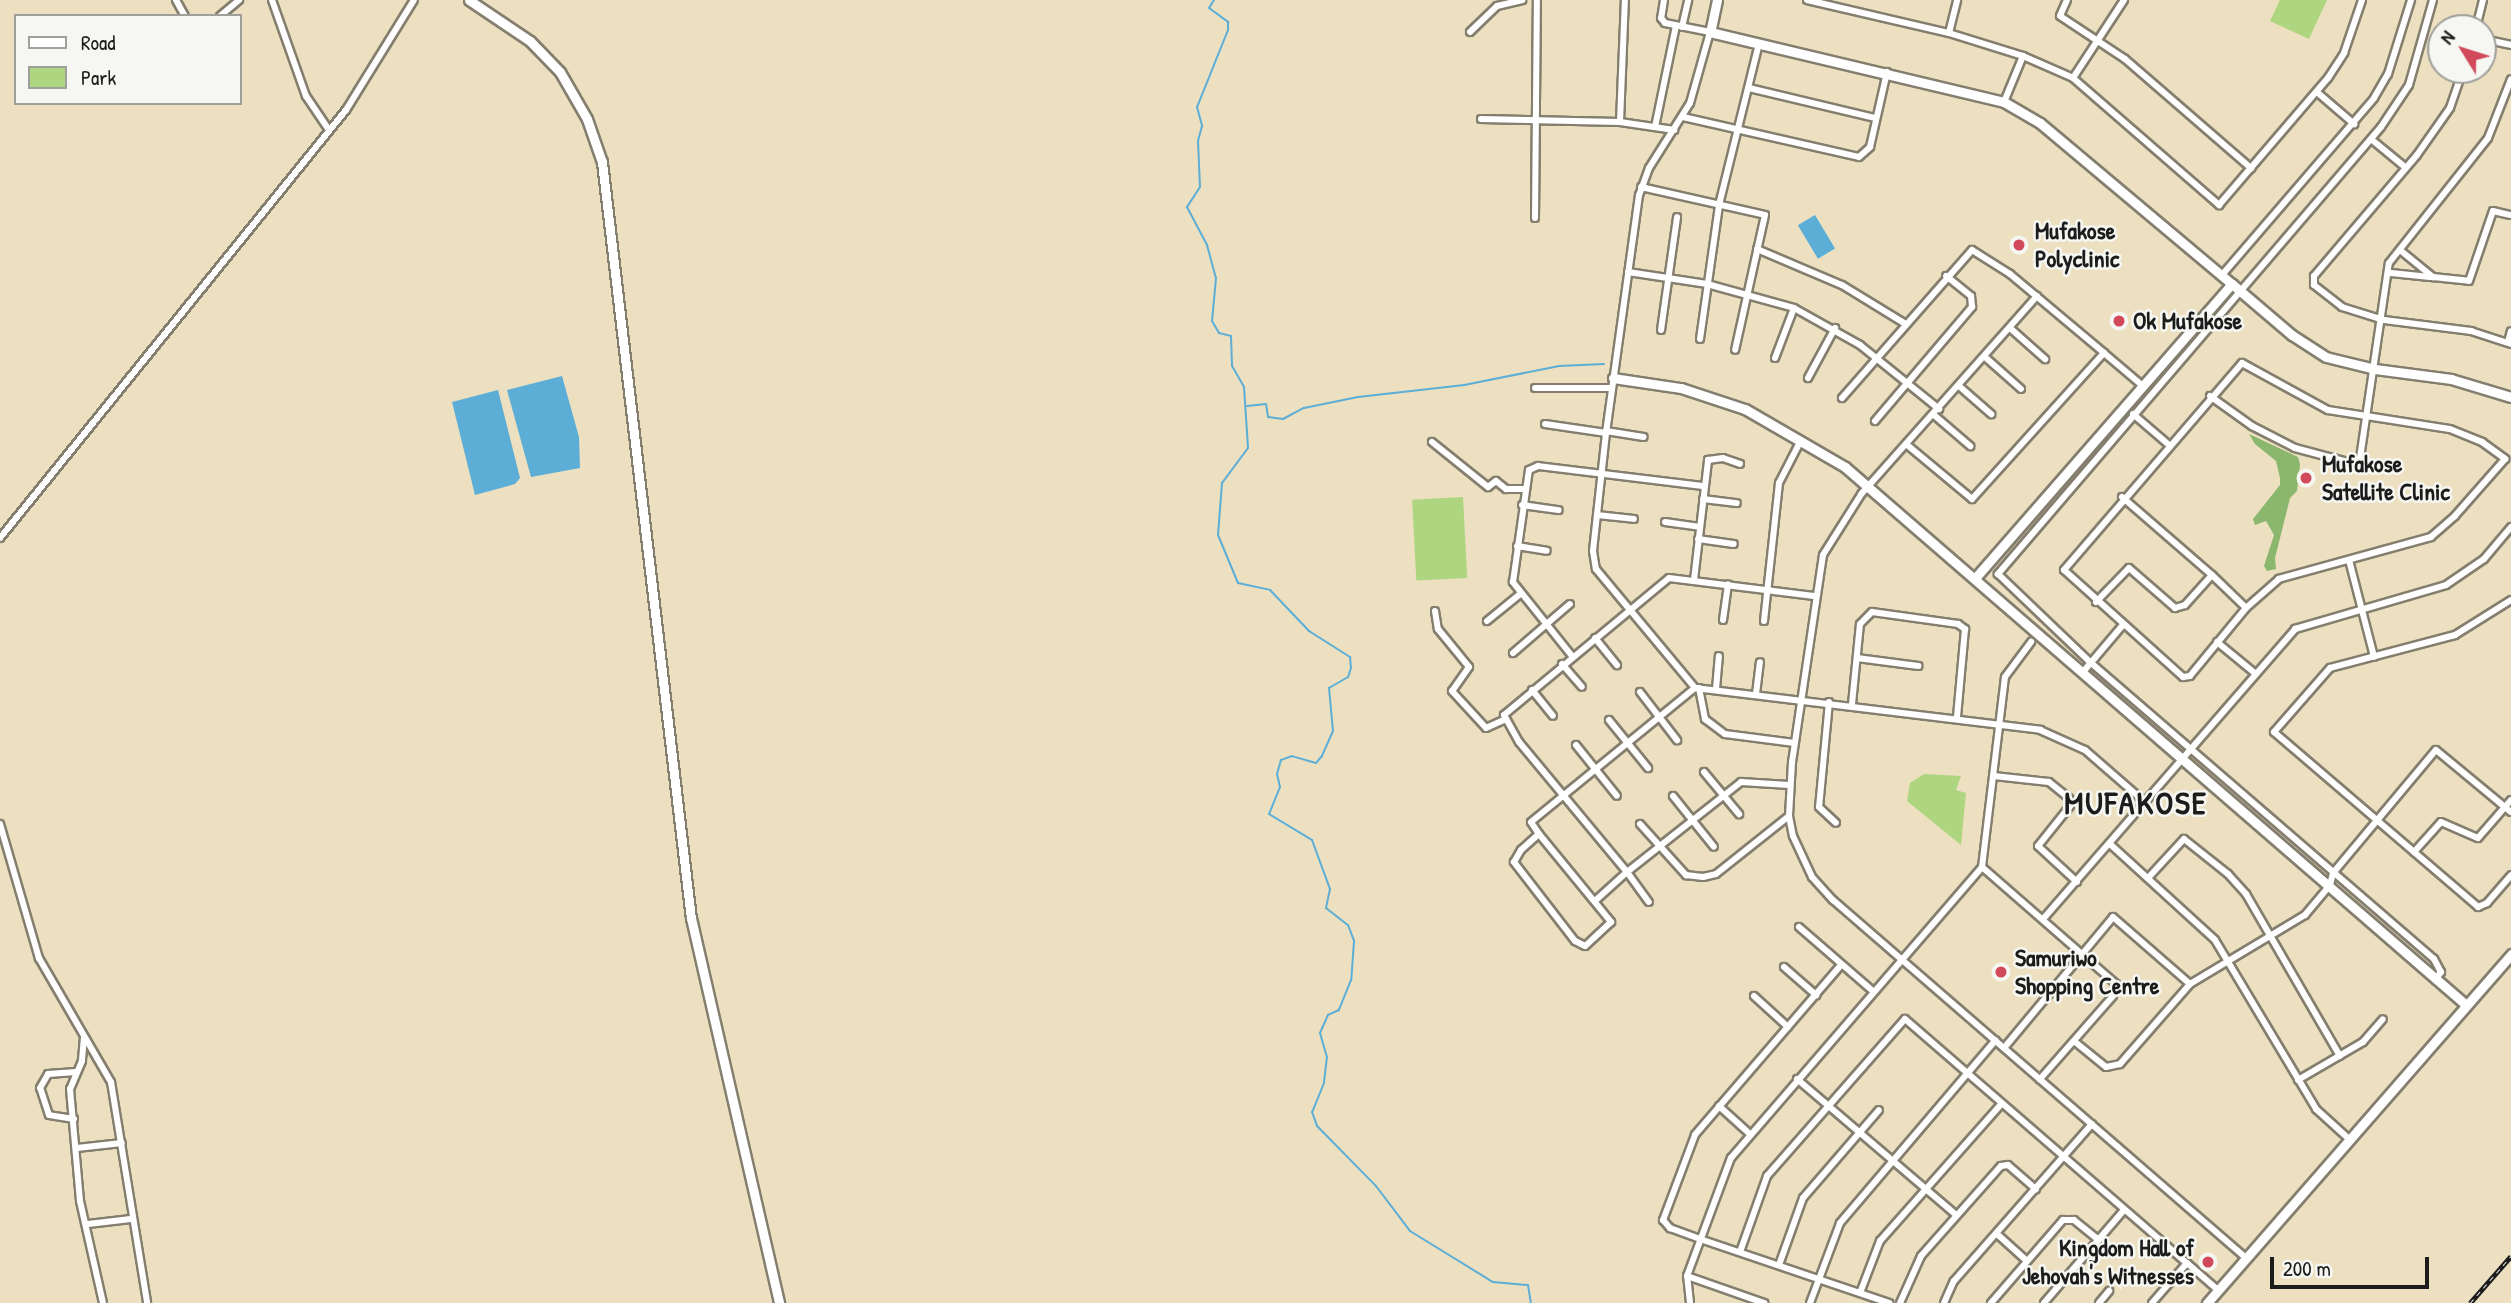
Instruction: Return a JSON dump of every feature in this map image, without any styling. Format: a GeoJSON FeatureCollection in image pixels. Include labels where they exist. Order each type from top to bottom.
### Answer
{"type":"FeatureCollection","features":[{"type":"Feature","properties":{"kind":"street"},"geometry":{"type":"LineString","coordinates":[[222,14],[239,0]]}},
{"type":"Feature","properties":{"kind":"street"},"geometry":{"type":"LineString","coordinates":[[272,0],[306,96],[330,130]]}},
{"type":"Feature","properties":{"kind":"street"},"geometry":{"type":"LineString","coordinates":[[0,538],[330,130],[414,0]]}},
{"type":"Feature","properties":{"kind":"street"},"geometry":{"type":"LineString","coordinates":[[469,0],[530,41],[560,72],[587,119],[603,162],[693,930],[779,1303]]}},
{"type":"Feature","properties":{"kind":"street"},"geometry":{"type":"LineString","coordinates":[[1470,32],[1497,6],[1522,0]]}},
{"type":"Feature","properties":{"kind":"street"},"geometry":{"type":"LineString","coordinates":[[1535,218],[1537,0]]}},
{"type":"Feature","properties":{"kind":"street"},"geometry":{"type":"LineString","coordinates":[[1620,122],[1625,0]]}},
{"type":"Feature","properties":{"kind":"street"},"geometry":{"type":"LineString","coordinates":[[1664,0],[1662,21],[1679,27],[1887,72],[2004,102],[2040,123],[2309,347],[2326,357],[2375,369],[2451,379],[2511,397]]}},
{"type":"Feature","properties":{"kind":"street"},"geometry":{"type":"LineString","coordinates":[[1655,127],[1688,0]]}},
{"type":"Feature","properties":{"kind":"street"},"geometry":{"type":"LineString","coordinates":[[1717,0],[1710,32],[1683,117],[1641,187],[1606,432],[1594,565],[1697,688],[1705,719],[1725,734],[1794,743]]}},
{"type":"Feature","properties":{"kind":"street"},"geometry":{"type":"LineString","coordinates":[[1807,0],[1949,33],[2023,56],[2073,78],[2217,204],[2222,204],[2318,93],[2344,53],[2362,0]]}},
{"type":"Feature","properties":{"kind":"street"},"geometry":{"type":"LineString","coordinates":[[1949,33],[1957,0]]}},
{"type":"Feature","properties":{"kind":"street"},"geometry":{"type":"LineString","coordinates":[[2067,0],[2060,16],[2098,40],[2251,168]]}},
{"type":"Feature","properties":{"kind":"street"},"geometry":{"type":"LineString","coordinates":[[2073,78],[2124,0]]}},
{"type":"Feature","properties":{"kind":"street"},"geometry":{"type":"LineString","coordinates":[[2222,275],[2354,124],[2388,74],[2411,0]]}},
{"type":"Feature","properties":{"kind":"street"},"geometry":{"type":"LineString","coordinates":[[1976,577],[2143,386],[2371,139],[2409,85],[2433,0]]}},
{"type":"Feature","properties":{"kind":"street"},"geometry":{"type":"LineString","coordinates":[[1700,339],[1719,205],[1759,43]]}},
{"type":"Feature","properties":{"kind":"street"},"geometry":{"type":"LineString","coordinates":[[2004,102],[2023,56]]}},
{"type":"Feature","properties":{"kind":"street"},"geometry":{"type":"LineString","coordinates":[[1683,117],[1855,157],[1864,156],[1870,147],[1887,72]]}},
{"type":"Feature","properties":{"kind":"street"},"geometry":{"type":"LineString","coordinates":[[2210,396],[2252,426],[2295,448],[2359,465],[2384,320],[2389,263],[2488,138],[2511,79]]}},
{"type":"Feature","properties":{"kind":"street"},"geometry":{"type":"LineString","coordinates":[[2458,84],[2450,108],[2406,168],[2314,276],[2314,285],[2342,307],[2384,320],[2471,331],[2510,343],[2511,331]]}},
{"type":"Feature","properties":{"kind":"street"},"geometry":{"type":"LineString","coordinates":[[1749,88],[1875,118]]}},
{"type":"Feature","properties":{"kind":"street"},"geometry":{"type":"LineString","coordinates":[[2318,93],[2354,124]]}},
{"type":"Feature","properties":{"kind":"street"},"geometry":{"type":"LineString","coordinates":[[1482,119],[1620,122],[1674,130]]}},
{"type":"Feature","properties":{"kind":"street"},"geometry":{"type":"LineString","coordinates":[[2371,139],[2406,168]]}},
{"type":"Feature","properties":{"kind":"street"},"geometry":{"type":"LineString","coordinates":[[1641,187],[1763,213],[1735,350]]}},
{"type":"Feature","properties":{"kind":"street"},"geometry":{"type":"LineString","coordinates":[[2390,273],[2471,280],[2493,211],[2511,215]]}},
{"type":"Feature","properties":{"kind":"street"},"geometry":{"type":"LineString","coordinates":[[1661,330],[1677,217]]}},
{"type":"Feature","properties":{"kind":"street"},"geometry":{"type":"LineString","coordinates":[[1757,249],[1842,285],[1904,323]]}},
{"type":"Feature","properties":{"kind":"street"},"geometry":{"type":"LineString","coordinates":[[1842,398],[1946,276],[1969,251],[1976,250],[2037,296],[2143,386]]}},
{"type":"Feature","properties":{"kind":"street"},"geometry":{"type":"LineString","coordinates":[[2400,250],[2433,277]]}},
{"type":"Feature","properties":{"kind":"street"},"geometry":{"type":"LineString","coordinates":[[1628,272],[1669,277],[1748,293],[1794,308],[1835,328],[1906,382],[1970,446]]}},
{"type":"Feature","properties":{"kind":"street"},"geometry":{"type":"LineString","coordinates":[[1874,421],[1972,306],[1971,296],[1946,276]]}},
{"type":"Feature","properties":{"kind":"street"},"geometry":{"type":"LineString","coordinates":[[2236,287],[1998,574],[2090,662],[2438,963],[2441,972],[2435,980]]}},
{"type":"Feature","properties":{"kind":"street"},"geometry":{"type":"LineString","coordinates":[[2037,296],[1868,486],[1823,555],[1814,596],[1794,743],[1789,785],[1789,816],[1800,856],[1812,877],[1900,959],[2245,1257]]}},
{"type":"Feature","properties":{"kind":"street"},"geometry":{"type":"LineString","coordinates":[[1775,358],[1794,308]]}},
{"type":"Feature","properties":{"kind":"street"},"geometry":{"type":"LineString","coordinates":[[1808,378],[1835,328]]}},
{"type":"Feature","properties":{"kind":"street"},"geometry":{"type":"LineString","coordinates":[[2010,328],[2045,359]]}},
{"type":"Feature","properties":{"kind":"street"},"geometry":{"type":"LineString","coordinates":[[1906,444],[1972,499],[2104,352]]}},
{"type":"Feature","properties":{"kind":"street"},"geometry":{"type":"LineString","coordinates":[[1985,357],[2021,389]]}},
{"type":"Feature","properties":{"kind":"street"},"geometry":{"type":"LineString","coordinates":[[2246,363],[2308,402],[2368,418],[2450,429],[2482,442],[2505,459],[2455,516],[2431,537],[2279,579],[2246,608],[2190,676],[2183,677],[2066,575],[2064,566],[2235,366],[2246,363]]}},
{"type":"Feature","properties":{"kind":"street"},"geometry":{"type":"LineString","coordinates":[[1535,388],[1613,383],[1711,397],[1802,438],[1868,486],[1976,577],[2466,1005]]}},
{"type":"Feature","properties":{"kind":"street"},"geometry":{"type":"LineString","coordinates":[[1959,386],[1991,414]]}},
{"type":"Feature","properties":{"kind":"street"},"geometry":{"type":"LineString","coordinates":[[2133,414],[2168,444]]}},
{"type":"Feature","properties":{"kind":"street"},"geometry":{"type":"LineString","coordinates":[[1545,424],[1644,437]]}},
{"type":"Feature","properties":{"kind":"street"},"geometry":{"type":"LineString","coordinates":[[1764,621],[1779,483],[1802,438]]}},
{"type":"Feature","properties":{"kind":"street"},"geometry":{"type":"LineString","coordinates":[[1432,443],[1488,487],[1496,481],[1506,489],[1524,489]]}},
{"type":"Feature","properties":{"kind":"street"},"geometry":{"type":"LineString","coordinates":[[1694,580],[1704,486],[1711,458],[1740,464]]}},
{"type":"Feature","properties":{"kind":"street"},"geometry":{"type":"LineString","coordinates":[[1572,656],[1519,595],[1513,582],[1524,489],[1532,467],[1704,486]]}},
{"type":"Feature","properties":{"kind":"street"},"geometry":{"type":"LineString","coordinates":[[2122,497],[2246,608]]}},
{"type":"Feature","properties":{"kind":"street"},"geometry":{"type":"LineString","coordinates":[[1703,499],[1737,503]]}},
{"type":"Feature","properties":{"kind":"street"},"geometry":{"type":"LineString","coordinates":[[1522,505],[1559,510]]}},
{"type":"Feature","properties":{"kind":"street"},"geometry":{"type":"LineString","coordinates":[[1597,516],[1634,519]]}},
{"type":"Feature","properties":{"kind":"street"},"geometry":{"type":"LineString","coordinates":[[1665,522],[1700,527]]}},
{"type":"Feature","properties":{"kind":"street"},"geometry":{"type":"LineString","coordinates":[[2044,918],[2299,626],[2434,590],[2459,578],[2484,559],[2511,527]]}},
{"type":"Feature","properties":{"kind":"street"},"geometry":{"type":"LineString","coordinates":[[1698,539],[1734,544]]}},
{"type":"Feature","properties":{"kind":"street"},"geometry":{"type":"LineString","coordinates":[[1517,546],[1548,551]]}},
{"type":"Feature","properties":{"kind":"street"},"geometry":{"type":"LineString","coordinates":[[2349,560],[2374,657]]}},
{"type":"Feature","properties":{"kind":"street"},"geometry":{"type":"LineString","coordinates":[[2096,602],[2126,569],[2180,608],[2211,575]]}},
{"type":"Feature","properties":{"kind":"street"},"geometry":{"type":"LineString","coordinates":[[1435,611],[1438,629],[1469,667],[1452,691],[1486,728],[1504,720],[1508,710],[1669,578],[1814,596]]}},
{"type":"Feature","properties":{"kind":"street"},"geometry":{"type":"LineString","coordinates":[[1723,620],[1728,584]]}},
{"type":"Feature","properties":{"kind":"street"},"geometry":{"type":"LineString","coordinates":[[1487,621],[1519,595]]}},
{"type":"Feature","properties":{"kind":"street"},"geometry":{"type":"LineString","coordinates":[[2511,600],[2455,635],[2326,670],[2274,732],[2478,907],[2487,903],[2511,875]]}},
{"type":"Feature","properties":{"kind":"street"},"geometry":{"type":"LineString","coordinates":[[1513,653],[1570,604]]}},
{"type":"Feature","properties":{"kind":"street"},"geometry":{"type":"LineString","coordinates":[[1852,704],[1860,624],[1867,613],[1962,626],[1967,634],[1957,718]]}},
{"type":"Feature","properties":{"kind":"street"},"geometry":{"type":"LineString","coordinates":[[2083,672],[2122,626]]}},
{"type":"Feature","properties":{"kind":"street"},"geometry":{"type":"LineString","coordinates":[[1595,638],[1617,665]]}},
{"type":"Feature","properties":{"kind":"street"},"geometry":{"type":"LineString","coordinates":[[1690,1303],[1687,1276],[1726,1166],[1750,1133],[1982,867],[2007,671],[2031,642]]}},
{"type":"Feature","properties":{"kind":"street"},"geometry":{"type":"LineString","coordinates":[[2217,642],[2256,674]]}},
{"type":"Feature","properties":{"kind":"street"},"geometry":{"type":"LineString","coordinates":[[1716,689],[1718,656]]}},
{"type":"Feature","properties":{"kind":"street"},"geometry":{"type":"LineString","coordinates":[[1857,658],[1918,666]]}},
{"type":"Feature","properties":{"kind":"street"},"geometry":{"type":"LineString","coordinates":[[1756,694],[1760,662]]}},
{"type":"Feature","properties":{"kind":"street"},"geometry":{"type":"LineString","coordinates":[[1562,664],[1582,687]]}},
{"type":"Feature","properties":{"kind":"street"},"geometry":{"type":"LineString","coordinates":[[1539,835],[1521,850],[1514,862],[1579,946],[1591,942],[1611,922],[1531,822],[1697,688],[1852,704],[2051,733],[2075,744],[2146,803]]}},
{"type":"Feature","properties":{"kind":"street"},"geometry":{"type":"LineString","coordinates":[[1532,690],[1553,716]]}},
{"type":"Feature","properties":{"kind":"street"},"geometry":{"type":"LineString","coordinates":[[1640,692],[1677,740]]}},
{"type":"Feature","properties":{"kind":"street"},"geometry":{"type":"LineString","coordinates":[[1829,702],[1819,807],[1836,823]]}},
{"type":"Feature","properties":{"kind":"street"},"geometry":{"type":"LineString","coordinates":[[1504,720],[1649,902]]}},
{"type":"Feature","properties":{"kind":"street"},"geometry":{"type":"LineString","coordinates":[[1609,720],[1648,768]]}},
{"type":"Feature","properties":{"kind":"street"},"geometry":{"type":"LineString","coordinates":[[1576,745],[1617,796]]}},
{"type":"Feature","properties":{"kind":"street"},"geometry":{"type":"LineString","coordinates":[[2074,1041],[2106,1067],[2116,1067],[2190,984],[2230,963],[2300,919],[2330,885],[2333,873],[2438,750],[2508,809]]}},
{"type":"Feature","properties":{"kind":"street"},"geometry":{"type":"LineString","coordinates":[[1704,772],[1740,814]]}},
{"type":"Feature","properties":{"kind":"street"},"geometry":{"type":"LineString","coordinates":[[1994,776],[2049,782],[2069,798],[2070,806],[2038,846],[2077,882]]}},
{"type":"Feature","properties":{"kind":"street"},"geometry":{"type":"LineString","coordinates":[[1596,900],[1724,794],[1748,780],[1789,785]]}},
{"type":"Feature","properties":{"kind":"street"},"geometry":{"type":"LineString","coordinates":[[1673,796],[1714,847]]}},
{"type":"Feature","properties":{"kind":"street"},"geometry":{"type":"LineString","coordinates":[[2414,852],[2441,822],[2449,821],[2471,838],[2478,838],[2508,809],[2511,800]]}},
{"type":"Feature","properties":{"kind":"street"},"geometry":{"type":"LineString","coordinates":[[1640,824],[1686,875],[1711,877],[1789,816]]}},
{"type":"Feature","properties":{"kind":"street"},"geometry":{"type":"LineString","coordinates":[[0,824],[39,958],[108,1072],[147,1303]]}},
{"type":"Feature","properties":{"kind":"street"},"geometry":{"type":"LineString","coordinates":[[2148,878],[2179,841],[2189,840],[2246,894],[2340,1056]]}},
{"type":"Feature","properties":{"kind":"street"},"geometry":{"type":"LineString","coordinates":[[2110,844],[2215,940],[2319,1113],[2349,1139]]}},
{"type":"Feature","properties":{"kind":"street"},"geometry":{"type":"LineString","coordinates":[[1982,867],[2114,978],[2116,990],[2040,1079]]}},
{"type":"Feature","properties":{"kind":"street"},"geometry":{"type":"LineString","coordinates":[[2004,1048],[2083,952],[2117,917],[2190,984]]}},
{"type":"Feature","properties":{"kind":"street"},"geometry":{"type":"LineString","coordinates":[[1799,927],[1873,991]]}},
{"type":"Feature","properties":{"kind":"street"},"geometry":{"type":"LineString","coordinates":[[2207,1303],[2511,954]]}},
{"type":"Feature","properties":{"kind":"street"},"geometry":{"type":"LineString","coordinates":[[1841,965],[1719,1106],[1690,1144],[1663,1220],[1666,1226],[1700,1239],[1889,1303]]}},
{"type":"Feature","properties":{"kind":"street"},"geometry":{"type":"LineString","coordinates":[[1784,967],[1816,995]]}},
{"type":"Feature","properties":{"kind":"street"},"geometry":{"type":"LineString","coordinates":[[1754,996],[1788,1027]]}},
{"type":"Feature","properties":{"kind":"street"},"geometry":{"type":"LineString","coordinates":[[1740,1252],[1763,1182],[1905,1019],[2218,1290]]}},
{"type":"Feature","properties":{"kind":"street"},"geometry":{"type":"LineString","coordinates":[[2298,1080],[2363,1042],[2383,1019]]}},
{"type":"Feature","properties":{"kind":"street"},"geometry":{"type":"LineString","coordinates":[[84,1035],[70,1089],[80,1201],[88,1224],[103,1303]]}},
{"type":"Feature","properties":{"kind":"street"},"geometry":{"type":"LineString","coordinates":[[1810,1303],[1840,1223],[1996,1041]]}},
{"type":"Feature","properties":{"kind":"street"},"geometry":{"type":"LineString","coordinates":[[74,1119],[49,1115],[40,1088],[48,1074],[76,1072]]}},
{"type":"Feature","properties":{"kind":"street"},"geometry":{"type":"LineString","coordinates":[[1797,1079],[1956,1215]]}},
{"type":"Feature","properties":{"kind":"street"},"geometry":{"type":"LineString","coordinates":[[1860,1293],[1876,1247],[2001,1104]]}},
{"type":"Feature","properties":{"kind":"street"},"geometry":{"type":"LineString","coordinates":[[1719,1106],[1750,1133]]}},
{"type":"Feature","properties":{"kind":"street"},"geometry":{"type":"LineString","coordinates":[[1779,1265],[1803,1198],[1880,1110]]}},
{"type":"Feature","properties":{"kind":"street"},"geometry":{"type":"LineString","coordinates":[[1944,1303],[1954,1280],[2092,1124]]}},
{"type":"Feature","properties":{"kind":"street"},"geometry":{"type":"LineString","coordinates":[[77,1148],[122,1143]]}},
{"type":"Feature","properties":{"kind":"street"},"geometry":{"type":"LineString","coordinates":[[1900,1303],[1915,1264],[2004,1164],[2036,1189]]}},
{"type":"Feature","properties":{"kind":"street"},"geometry":{"type":"LineString","coordinates":[[2044,1303],[2124,1210]]}},
{"type":"Feature","properties":{"kind":"street"},"geometry":{"type":"LineString","coordinates":[[88,1224],[131,1219]]}},
{"type":"Feature","properties":{"kind":"street"},"geometry":{"type":"LineString","coordinates":[[1991,1303],[2066,1219],[2099,1240]]}},
{"type":"Feature","properties":{"kind":"street"},"geometry":{"type":"LineString","coordinates":[[1997,1234],[2027,1261]]}},
{"type":"Feature","properties":{"kind":"street"},"geometry":{"type":"LineString","coordinates":[[2152,1303],[2186,1263]]}},
{"type":"Feature","properties":{"kind":"street"},"geometry":{"type":"LineString","coordinates":[[1687,1276],[1764,1303]]}},
{"type":"Feature","properties":{"kind":"street"},"geometry":{"type":"LineString","coordinates":[[2099,1303],[2109,1291]]}},
{"type":"Feature","properties":{"kind":"green space"},"geometry":{"type":"Polygon","coordinates":[[[2280,0],[2327,0],[2309,39],[2270,21],[2280,0]]]}},
{"type":"Feature","properties":{"kind":"green space"},"geometry":{"type":"Polygon","coordinates":[[[2249,434],[2298,457],[2300,464],[2297,491],[2290,498],[2275,558],[2276,569],[2267,571],[2264,566],[2274,535],[2266,521],[2255,525],[2253,519],[2280,485],[2280,478],[2276,461],[2255,444],[2249,434]]]}},
{"type":"Feature","properties":{"kind":"green space"},"geometry":{"type":"Polygon","coordinates":[[[1463,497],[1467,578],[1416,581],[1412,500],[1463,497]]]}},
{"type":"Feature","properties":{"kind":"green space"},"geometry":{"type":"Polygon","coordinates":[[[1924,774],[1961,776],[1956,790],[1966,793],[1961,845],[1907,801],[1910,783],[1924,774]]]}},
{"type":"Feature","properties":{"kind":"water"},"geometry":{"type":"Polygon","coordinates":[[[1815,215],[1835,248],[1818,259],[1798,225],[1815,215]]]}},
{"type":"Feature","properties":{"kind":"water"},"geometry":{"type":"Polygon","coordinates":[[[562,376],[579,437],[580,468],[531,477],[507,390],[562,376]]]}},
{"type":"Feature","properties":{"kind":"water"},"geometry":{"type":"Polygon","coordinates":[[[498,390],[520,478],[515,484],[475,495],[452,402],[498,390]]]}},
{"type":"Feature","properties":{"kind":"waterway"},"geometry":{"type":"LineString","coordinates":[[1214,0],[1209,8],[1228,22],[1228,30],[1197,107],[1202,126],[1198,141],[1200,187],[1187,207],[1207,245],[1216,278],[1212,321],[1219,333],[1231,336],[1232,366],[1244,387],[1248,448],[1222,483],[1218,535],[1238,583],[1270,590],[1309,631],[1350,657],[1351,668],[1348,677],[1329,688],[1333,731],[1322,756],[1316,763],[1292,756],[1281,760],[1277,774],[1280,787],[1269,814],[1312,840],[1330,889],[1326,908],[1348,925],[1354,941],[1351,980],[1339,1010],[1328,1015],[1320,1033],[1327,1057],[1324,1083],[1312,1112],[1317,1126],[1376,1186],[1410,1231],[1493,1282],[1528,1285],[1531,1303]]}},
{"type":"Feature","properties":{"kind":"waterway"},"geometry":{"type":"LineString","coordinates":[[1247,406],[1266,404],[1268,417],[1283,419],[1304,408],[1358,397],[1464,385],[1559,366],[1604,364]]}},
{"type":"Feature","properties":{"kind":"railway"},"geometry":{"type":"LineString","coordinates":[[2470,1303],[2511,1256]]}},
{"type":"Feature","properties":{"kind":"place","name":"Mufakose Polyclinic"},"geometry":{"type":"Point","coordinates":[2019,245]}},
{"type":"Feature","properties":{"kind":"place","name":"Ok Mufakose"},"geometry":{"type":"Point","coordinates":[2119,321]}},
{"type":"Feature","properties":{"kind":"place","name":"Mufakose Satellite Clinic"},"geometry":{"type":"Point","coordinates":[2306,478]}},
{"type":"Feature","properties":{"kind":"place","name":"Samuriwo Shopping Centre"},"geometry":{"type":"Point","coordinates":[2001,972]}},
{"type":"Feature","properties":{"kind":"place","name":"Kingdom Hall of Jehovah's Witnesses"},"geometry":{"type":"Point","coordinates":[2208,1262]}},
{"type":"Feature","properties":{"kind":"district","name":"MUFAKOSE"},"geometry":{"type":"Point","coordinates":[2136,803]}}]}
